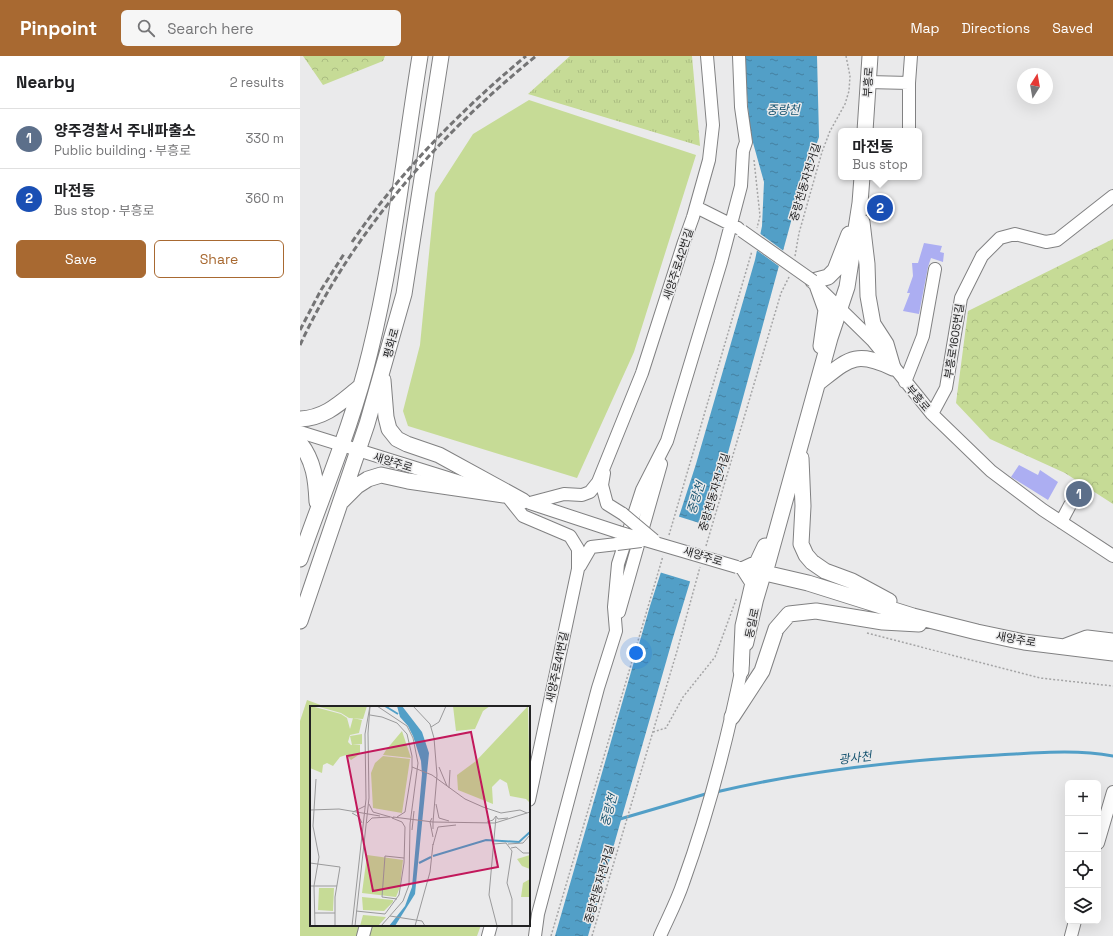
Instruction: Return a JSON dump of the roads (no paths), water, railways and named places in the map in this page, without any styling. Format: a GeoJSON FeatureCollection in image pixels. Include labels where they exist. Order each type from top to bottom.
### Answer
{"type":"FeatureCollection","features":[{"type":"Feature","properties":{"kind":"main road","name":"평화로"},"geometry":{"type":"LineString","coordinates":[[300,559],[341,446],[370,353],[381,300],[420,56]]}},
{"type":"Feature","properties":{"kind":"main road","name":"평화로"},"geometry":{"type":"LineString","coordinates":[[300,621],[367,424],[404,294],[441,56]]}},
{"type":"Feature","properties":{"kind":"main road","name":"부흥로"},"geometry":{"type":"LineString","coordinates":[[865,128],[870,56]]}},
{"type":"Feature","properties":{"kind":"main road"},"geometry":{"type":"LineString","coordinates":[[841,310],[847,287],[860,203],[862,180]]}},
{"type":"Feature","properties":{"kind":"main road"},"geometry":{"type":"LineString","coordinates":[[817,388],[826,310],[815,283],[828,277],[835,270],[860,203]]}},
{"type":"Feature","properties":{"kind":"main road"},"geometry":{"type":"LineString","coordinates":[[860,203],[867,264],[868,296],[873,324],[886,344],[893,368]]}},
{"type":"Feature","properties":{"kind":"main road","name":"동일로"},"geometry":{"type":"LineString","coordinates":[[765,573],[789,485],[801,449],[830,338],[841,310]]}},
{"type":"Feature","properties":{"kind":"main road"},"geometry":{"type":"LineString","coordinates":[[817,388],[842,364],[857,357],[877,361],[893,368]]}},
{"type":"Feature","properties":{"kind":"main road"},"geometry":{"type":"LineString","coordinates":[[382,372],[386,417],[389,429],[397,439],[439,455],[527,502]]}},
{"type":"Feature","properties":{"kind":"main road"},"geometry":{"type":"LineString","coordinates":[[300,419],[318,417],[334,408],[360,387]]}},
{"type":"Feature","properties":{"kind":"main road"},"geometry":{"type":"LineString","coordinates":[[300,443],[307,452],[315,470],[318,509]]}},
{"type":"Feature","properties":{"kind":"main road"},"geometry":{"type":"LineString","coordinates":[[801,449],[803,506],[801,544],[806,556],[825,571],[852,581],[889,602],[895,610]]}},
{"type":"Feature","properties":{"kind":"main road"},"geometry":{"type":"LineString","coordinates":[[340,503],[357,486],[368,479],[381,475],[408,481],[505,495]]}},
{"type":"Feature","properties":{"kind":"main road"},"geometry":{"type":"LineString","coordinates":[[742,672],[743,626],[753,583],[740,568],[757,563],[789,485]]}},
{"type":"Feature","properties":{"kind":"main road","name":"새양주로"},"geometry":{"type":"LineString","coordinates":[[765,573],[808,584],[950,626],[1024,642],[1113,653]]}},
{"type":"Feature","properties":{"kind":"main road"},"geometry":{"type":"LineString","coordinates":[[732,718],[762,671],[776,630],[789,614],[816,610],[883,622],[950,626]]}},
{"type":"Feature","properties":{"kind":"main road"},"geometry":{"type":"LineString","coordinates":[[1065,646],[1087,638],[1113,641]]}},
{"type":"Feature","properties":{"kind":"street","name":"새양주로42번길"},"geometry":{"type":"LineString","coordinates":[[605,464],[642,373],[696,207],[709,160],[712,139],[707,56]]}},
{"type":"Feature","properties":{"kind":"street"},"geometry":{"type":"LineString","coordinates":[[535,936],[538,914],[598,688],[616,631],[614,607],[618,564],[642,490],[667,441],[732,223],[741,186],[743,151],[746,142],[741,107],[739,56]]}},
{"type":"Feature","properties":{"kind":"street"},"geometry":{"type":"LineString","coordinates":[[909,128],[908,83],[911,56]]}},
{"type":"Feature","properties":{"kind":"street"},"geometry":{"type":"LineString","coordinates":[[868,82],[908,83]]}},
{"type":"Feature","properties":{"kind":"street","name":"부흥로1605번길"},"geometry":{"type":"LineString","coordinates":[[932,414],[946,388],[961,298],[982,256],[1000,238],[1015,234],[1046,242],[1057,240],[1113,196]]}},
{"type":"Feature","properties":{"kind":"street","name":"부흥로"},"geometry":{"type":"LineString","coordinates":[[696,207],[732,223],[815,283],[873,341],[893,368],[932,414],[991,471],[1061,522],[1113,556]]}},
{"type":"Feature","properties":{"kind":"street"},"geometry":{"type":"LineString","coordinates":[[906,382],[923,336],[935,269]]}},
{"type":"Feature","properties":{"kind":"street","name":"새양주로"},"geometry":{"type":"LineString","coordinates":[[300,432],[341,446],[527,502],[618,538],[652,541],[740,568],[765,573]]}},
{"type":"Feature","properties":{"kind":"street"},"geometry":{"type":"LineString","coordinates":[[527,502],[564,494],[582,495],[590,492],[598,482],[605,464]]}},
{"type":"Feature","properties":{"kind":"street"},"geometry":{"type":"LineString","coordinates":[[605,464],[602,485],[607,504],[624,514],[652,541]]}},
{"type":"Feature","properties":{"kind":"street"},"geometry":{"type":"LineString","coordinates":[[505,495],[523,516],[570,536],[578,549],[578,569]]}},
{"type":"Feature","properties":{"kind":"street"},"geometry":{"type":"LineString","coordinates":[[1061,522],[1070,505]]}},
{"type":"Feature","properties":{"kind":"street"},"geometry":{"type":"LineString","coordinates":[[578,569],[591,547],[618,538]]}},
{"type":"Feature","properties":{"kind":"street","name":"새양주로41번길"},"geometry":{"type":"LineString","coordinates":[[530,788],[532,763],[578,569]]}},
{"type":"Feature","properties":{"kind":"street","name":"동일로"},"geometry":{"type":"LineString","coordinates":[[660,936],[683,884],[703,826],[732,718],[757,600],[765,573]]}},
{"type":"Feature","properties":{"kind":"street"},"geometry":{"type":"LineString","coordinates":[[1101,833],[1113,792]]}},
{"type":"Feature","properties":{"kind":"street"},"geometry":{"type":"LineString","coordinates":[[1071,936],[1074,924]]}},
{"type":"Feature","properties":{"kind":"street"},"geometry":{"type":"LineString","coordinates":[[363,936],[366,926]]}},
{"type":"Feature","properties":{"kind":"street"},"geometry":{"type":"LineString","coordinates":[[488,936],[491,926]]}},
{"type":"Feature","properties":{"kind":"water","name":"중랑천"},"geometry":{"type":"Polygon","coordinates":[[[744,56],[817,56],[819,137],[795,207],[717,493],[672,641],[588,936],[555,936],[650,606],[696,464],[755,260],[762,226],[764,182],[750,132],[744,56]]]}},
{"type":"Feature","properties":{"kind":"waterway","name":"광사천"},"geometry":{"type":"LineString","coordinates":[[716,792],[751,784],[821,772],[892,763],[1056,752],[1113,756]]}},
{"type":"Feature","properties":{"kind":"waterway","name":"광사천"},"geometry":{"type":"LineString","coordinates":[[620,819],[709,793]]}},
{"type":"Feature","properties":{"kind":"railway"},"geometry":{"type":"LineString","coordinates":[[352,242],[390,191],[433,143],[478,98],[526,56]]}},
{"type":"Feature","properties":{"kind":"railway"},"geometry":{"type":"LineString","coordinates":[[300,345],[321,303],[346,263],[372,224],[402,187],[466,118],[500,86],[536,56]]}},
{"type":"Feature","properties":{"kind":"railway"},"geometry":{"type":"LineString","coordinates":[[300,330],[321,290],[344,254]]}},
{"type":"Feature","properties":{"kind":"place","name":"마전동"},"geometry":{"type":"Point","coordinates":[880,208]}},
{"type":"Feature","properties":{"kind":"place","name":"양주경찰서 주내파출소"},"geometry":{"type":"Point","coordinates":[1079,494]}}]}
